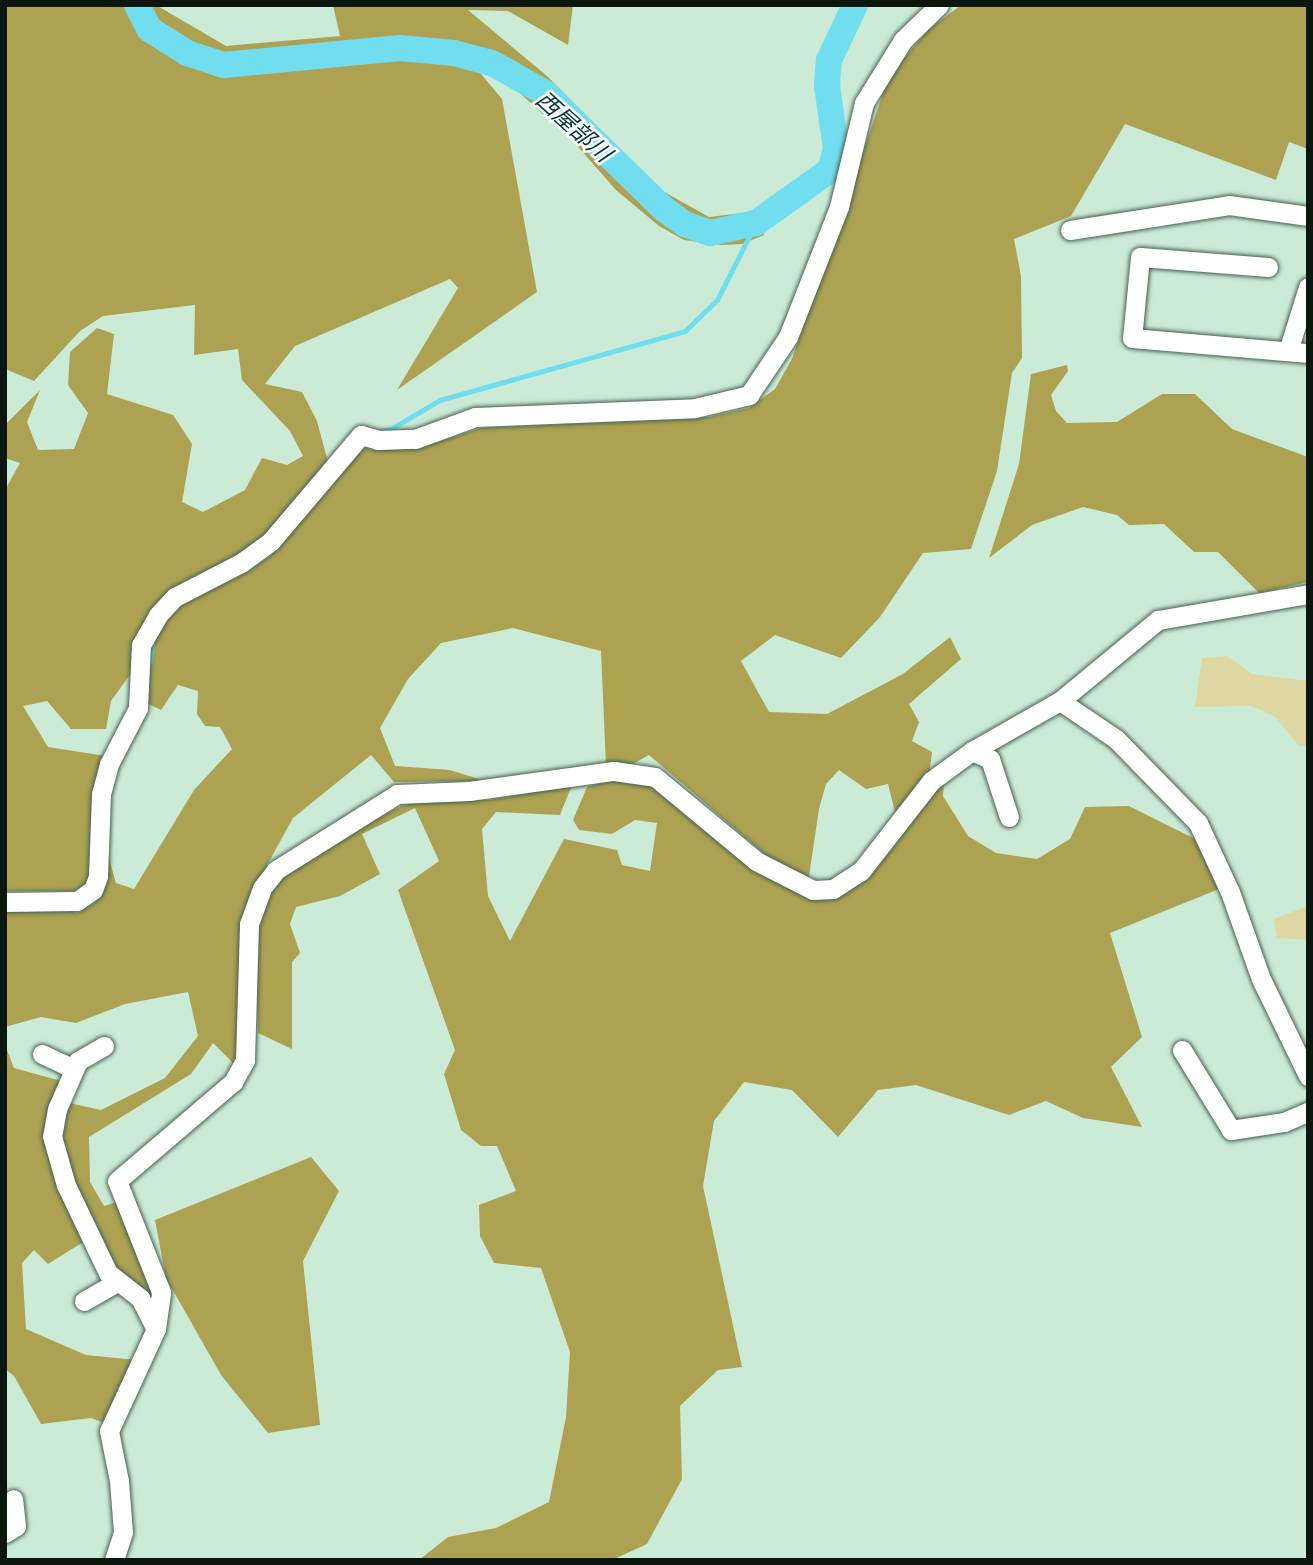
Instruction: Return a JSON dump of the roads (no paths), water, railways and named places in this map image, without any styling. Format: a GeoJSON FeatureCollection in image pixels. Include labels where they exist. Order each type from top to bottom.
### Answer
{"type":"FeatureCollection","features":[{"type":"Feature","properties":{"kind":"street"},"geometry":{"type":"LineString","coordinates":[[5,902],[77,901],[93,890],[98,876],[101,793],[109,764],[138,708],[141,645],[158,615],[175,597],[241,563],[271,541],[361,435],[378,440],[415,439],[475,417],[695,408],[749,395],[788,337],[839,207],[864,103],[903,40],[939,5]]}},
{"type":"Feature","properties":{"kind":"street"},"geometry":{"type":"LineString","coordinates":[[1070,230],[1229,205],[1308,216]]}},
{"type":"Feature","properties":{"kind":"street"},"geometry":{"type":"LineString","coordinates":[[1268,267],[1140,257],[1132,338],[1298,352],[1308,287]]}},
{"type":"Feature","properties":{"kind":"street"},"geometry":{"type":"LineString","coordinates":[[114,1560],[123,1532],[119,1481],[109,1431],[156,1329],[161,1292],[117,1181],[233,1083],[245,1060],[249,924],[262,888],[276,870],[297,854],[397,794],[469,790],[614,772],[655,777],[756,861],[813,890],[833,889],[862,871],[931,781],[972,751],[1059,701],[1158,620],[1308,594]]}},
{"type":"Feature","properties":{"kind":"street"},"geometry":{"type":"LineString","coordinates":[[1059,701],[1116,739],[1198,823],[1230,892],[1261,979],[1308,1076]]}},
{"type":"Feature","properties":{"kind":"street"},"geometry":{"type":"LineString","coordinates":[[972,751],[990,759],[1009,817]]}},
{"type":"Feature","properties":{"kind":"street"},"geometry":{"type":"LineString","coordinates":[[104,1046],[78,1061],[57,1109],[52,1136],[66,1185],[108,1273],[140,1298],[156,1329]]}},
{"type":"Feature","properties":{"kind":"street"},"geometry":{"type":"LineString","coordinates":[[1182,1050],[1231,1130],[1284,1122],[1308,1112]]}},
{"type":"Feature","properties":{"kind":"street"},"geometry":{"type":"LineString","coordinates":[[42,1055],[74,1069]]}},
{"type":"Feature","properties":{"kind":"street"},"geometry":{"type":"LineString","coordinates":[[84,1301],[118,1281]]}},
{"type":"Feature","properties":{"kind":"street"},"geometry":{"type":"LineString","coordinates":[[5,1533],[16,1526],[13,1499]]}},
{"type":"Feature","properties":{"kind":"waterway","name":"西屋部川"},"geometry":{"type":"LineString","coordinates":[[137,5],[149,29],[187,53],[224,65],[400,48],[454,53],[492,63],[545,93],[664,209],[685,224],[710,233],[756,223],[830,170],[836,149],[827,86],[829,60],[855,5]]}},
{"type":"Feature","properties":{"kind":"waterway"},"geometry":{"type":"LineString","coordinates":[[375,432],[391,429],[440,400],[685,331],[717,300],[756,223]]}},
{"type":"Feature","properties":{"kind":"waterway"},"geometry":{"type":"LineString","coordinates":[[247,569],[268,554]]}},
{"type":"Feature","properties":{"kind":"waterway"},"geometry":{"type":"LineString","coordinates":[[150,662],[152,643]]}},
{"type":"Feature","properties":{"kind":"waterway"},"geometry":{"type":"LineString","coordinates":[[76,910],[92,901]]}}]}
